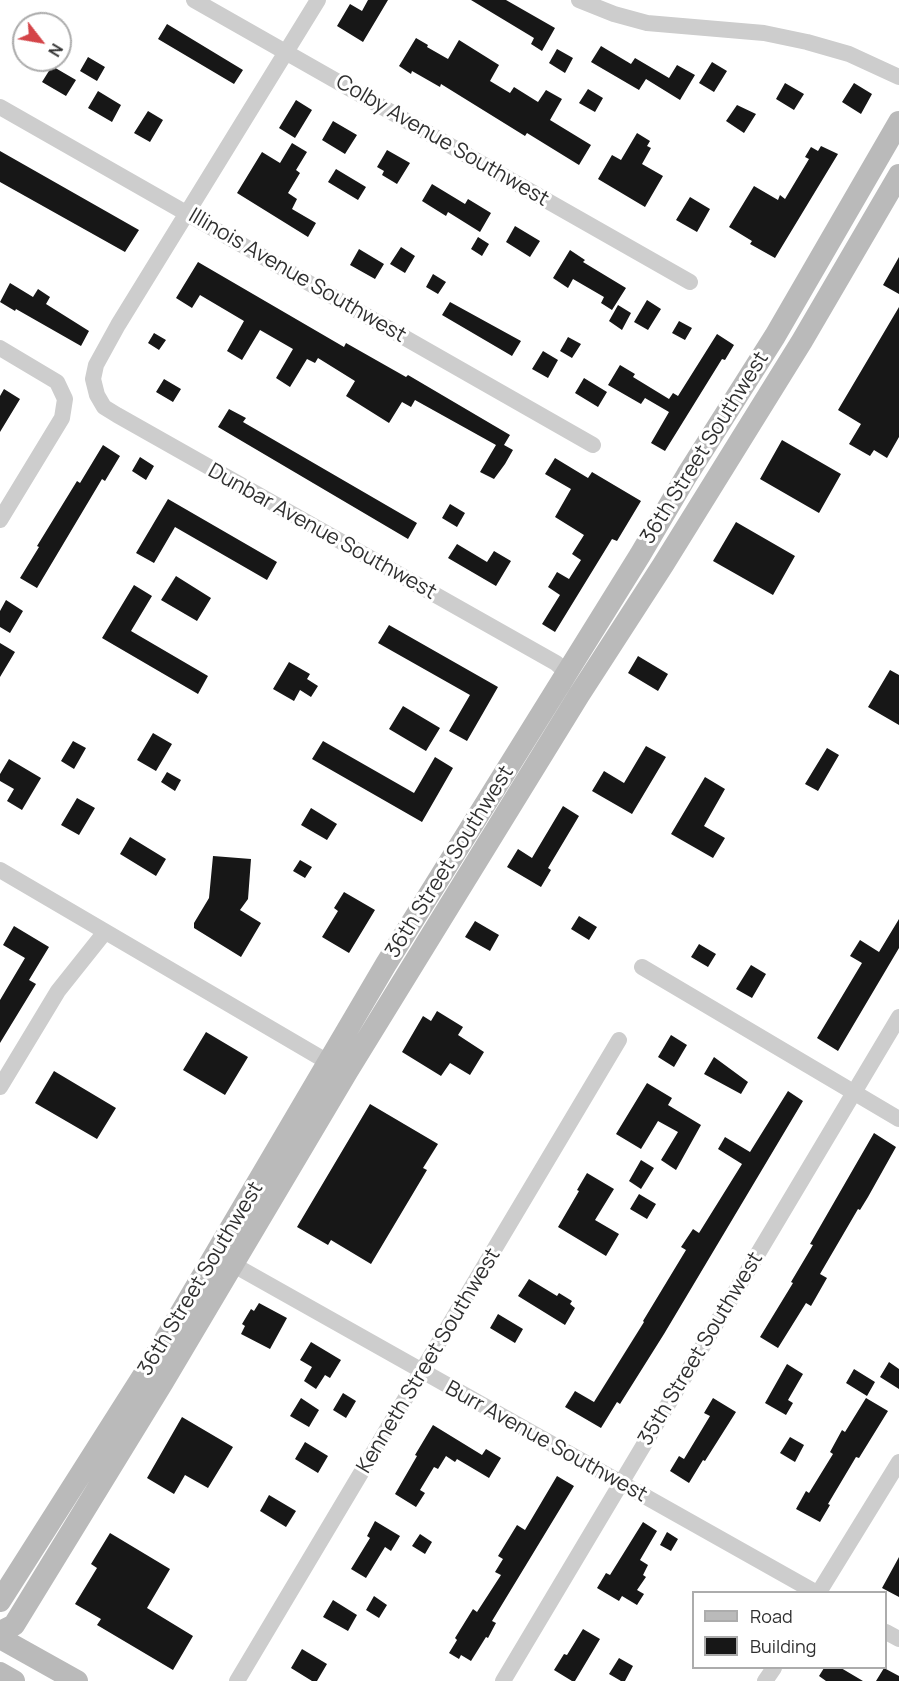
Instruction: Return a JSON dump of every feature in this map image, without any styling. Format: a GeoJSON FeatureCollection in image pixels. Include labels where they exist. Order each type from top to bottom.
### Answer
{"type":"FeatureCollection","features":[{"type":"Feature","properties":{"kind":"street","name":"Colby Avenue Southwest"},"geometry":{"type":"LineString","coordinates":[[194,0],[690,282]]}},
{"type":"Feature","properties":{"kind":"street"},"geometry":{"type":"LineString","coordinates":[[185,213],[318,0]]}},
{"type":"Feature","properties":{"kind":"street"},"geometry":{"type":"LineString","coordinates":[[579,0],[646,23],[764,33],[807,42],[849,54],[899,77]]}},
{"type":"Feature","properties":{"kind":"street","name":"Illinois Avenue Southwest"},"geometry":{"type":"LineString","coordinates":[[0,107],[593,445]]}},
{"type":"Feature","properties":{"kind":"street","name":"36th Street Southwest"},"geometry":{"type":"LineString","coordinates":[[0,1632],[14,1625],[567,673],[687,475],[775,336],[899,122]]}},
{"type":"Feature","properties":{"kind":"street","name":"36th Street Southwest"},"geometry":{"type":"LineString","coordinates":[[337,1068],[663,565],[802,341],[899,175]]}},
{"type":"Feature","properties":{"kind":"street","name":"Dunbar Avenue Southwest"},"geometry":{"type":"LineString","coordinates":[[185,213],[96,365],[93,378],[97,395],[104,407],[556,663],[567,673]]}},
{"type":"Feature","properties":{"kind":"street"},"geometry":{"type":"LineString","coordinates":[[0,348],[57,381],[65,399],[62,418],[0,520]]}},
{"type":"Feature","properties":{"kind":"street"},"geometry":{"type":"LineString","coordinates":[[0,870],[337,1068]]}},
{"type":"Feature","properties":{"kind":"street"},"geometry":{"type":"LineString","coordinates":[[0,1087],[58,991],[105,932]]}},
{"type":"Feature","properties":{"kind":"street"},"geometry":{"type":"LineString","coordinates":[[642,967],[899,1119]]}},
{"type":"Feature","properties":{"kind":"street","name":"35th Street Southwest"},"geometry":{"type":"LineString","coordinates":[[502,1681],[899,1017]]}},
{"type":"Feature","properties":{"kind":"street","name":"Kenneth Street Southwest"},"geometry":{"type":"LineString","coordinates":[[237,1681],[619,1040]]}},
{"type":"Feature","properties":{"kind":"street","name":"36th Street Southwest"},"geometry":{"type":"LineString","coordinates":[[0,1601],[100,1445],[224,1260]]}},
{"type":"Feature","properties":{"kind":"street","name":"Burr Avenue Southwest"},"geometry":{"type":"LineString","coordinates":[[224,1260],[813,1591]]}},
{"type":"Feature","properties":{"kind":"street"},"geometry":{"type":"LineString","coordinates":[[818,1591],[899,1462]]}},
{"type":"Feature","properties":{"kind":"street"},"geometry":{"type":"LineString","coordinates":[[0,1638],[77,1681]]}},
{"type":"Feature","properties":{"kind":"street"},"geometry":{"type":"LineString","coordinates":[[0,1673],[14,1681]]}},
{"type":"Feature","properties":{"kind":"building"},"geometry":{"type":"Polygon","coordinates":[[[368,0],[388,0],[363,42],[337,26],[350,4],[362,11],[368,0]]]}},
{"type":"Feature","properties":{"kind":"building"},"geometry":{"type":"Polygon","coordinates":[[[471,0],[506,0],[555,28],[542,51],[531,44],[534,38],[471,0]]]}},
{"type":"Feature","properties":{"kind":"building"},"geometry":{"type":"Polygon","coordinates":[[[167,24],[243,70],[234,84],[158,39],[167,24]]]}},
{"type":"Feature","properties":{"kind":"building"},"geometry":{"type":"Polygon","coordinates":[[[416,38],[448,59],[459,40],[499,65],[490,81],[510,93],[514,87],[538,102],[546,90],[562,99],[550,120],[591,145],[579,165],[527,133],[525,136],[441,84],[440,87],[399,66],[416,38]]]}},
{"type":"Feature","properties":{"kind":"building"},"geometry":{"type":"Polygon","coordinates":[[[601,46],[631,64],[635,58],[669,78],[677,65],[695,75],[680,100],[646,79],[639,90],[591,62],[601,46]]]}},
{"type":"Feature","properties":{"kind":"building"},"geometry":{"type":"Polygon","coordinates":[[[557,49],[573,58],[565,73],[549,63],[557,49]]]}},
{"type":"Feature","properties":{"kind":"building"},"geometry":{"type":"Polygon","coordinates":[[[88,57],[105,67],[97,81],[80,71],[88,57]]]}},
{"type":"Feature","properties":{"kind":"building"},"geometry":{"type":"Polygon","coordinates":[[[712,62],[727,71],[714,92],[699,83],[712,62]]]}},
{"type":"Feature","properties":{"kind":"building"},"geometry":{"type":"Polygon","coordinates":[[[48,72],[62,72],[76,80],[66,96],[42,82],[48,72]]]}},
{"type":"Feature","properties":{"kind":"building"},"geometry":{"type":"Polygon","coordinates":[[[785,83],[804,94],[794,110],[776,99],[785,83]]]}},
{"type":"Feature","properties":{"kind":"building"},"geometry":{"type":"Polygon","coordinates":[[[854,83],[872,94],[861,114],[842,102],[854,83]]]}},
{"type":"Feature","properties":{"kind":"building"},"geometry":{"type":"Polygon","coordinates":[[[588,89],[603,98],[595,112],[579,103],[588,89]]]}},
{"type":"Feature","properties":{"kind":"building"},"geometry":{"type":"Polygon","coordinates":[[[98,91],[121,105],[112,122],[88,108],[98,91]]]}},
{"type":"Feature","properties":{"kind":"building"},"geometry":{"type":"Polygon","coordinates":[[[296,100],[312,110],[295,138],[279,128],[296,100]]]}},
{"type":"Feature","properties":{"kind":"building"},"geometry":{"type":"Polygon","coordinates":[[[737,105],[756,114],[744,133],[726,121],[737,105]]]}},
{"type":"Feature","properties":{"kind":"building"},"geometry":{"type":"Polygon","coordinates":[[[148,111],[163,120],[150,142],[134,133],[148,111]]]}},
{"type":"Feature","properties":{"kind":"building"},"geometry":{"type":"Polygon","coordinates":[[[333,121],[357,135],[345,154],[322,140],[333,121]]]}},
{"type":"Feature","properties":{"kind":"building"},"geometry":{"type":"Polygon","coordinates":[[[637,133],[650,141],[647,146],[651,148],[642,164],[663,176],[645,207],[598,179],[612,155],[621,160],[637,133]]]}},
{"type":"Feature","properties":{"kind":"building"},"geometry":{"type":"Polygon","coordinates":[[[292,143],[307,152],[296,170],[300,173],[288,193],[297,199],[292,209],[316,223],[308,237],[237,193],[262,152],[280,163],[292,143]]]}},
{"type":"Feature","properties":{"kind":"building"},"geometry":{"type":"Polygon","coordinates":[[[821,146],[838,154],[775,258],[750,244],[752,241],[729,227],[754,186],[778,200],[780,195],[785,199],[809,159],[805,157],[811,147],[818,151],[821,146]]]}},
{"type":"Feature","properties":{"kind":"building"},"geometry":{"type":"Polygon","coordinates":[[[387,150],[410,163],[397,184],[382,175],[384,171],[377,167],[387,150]]]}},
{"type":"Feature","properties":{"kind":"building"},"geometry":{"type":"Polygon","coordinates":[[[0,151],[139,230],[125,252],[0,182],[0,151]]]}},
{"type":"Feature","properties":{"kind":"building"},"geometry":{"type":"Polygon","coordinates":[[[336,169],[366,187],[358,200],[328,182],[336,169]]]}},
{"type":"Feature","properties":{"kind":"building"},"geometry":{"type":"Polygon","coordinates":[[[432,184],[465,204],[468,199],[491,213],[480,232],[448,212],[446,216],[422,201],[432,184]]]}},
{"type":"Feature","properties":{"kind":"building"},"geometry":{"type":"Polygon","coordinates":[[[690,197],[710,209],[697,232],[676,220],[690,197]]]}},
{"type":"Feature","properties":{"kind":"building"},"geometry":{"type":"Polygon","coordinates":[[[515,226],[540,241],[530,257],[506,242],[515,226]]]}},
{"type":"Feature","properties":{"kind":"building"},"geometry":{"type":"Polygon","coordinates":[[[478,237],[489,244],[482,256],[471,249],[478,237]]]}},
{"type":"Feature","properties":{"kind":"building"},"geometry":{"type":"Polygon","coordinates":[[[401,247],[415,256],[405,273],[390,264],[401,247]]]}},
{"type":"Feature","properties":{"kind":"building"},"geometry":{"type":"Polygon","coordinates":[[[359,249],[384,264],[375,279],[350,265],[359,249]]]}},
{"type":"Feature","properties":{"kind":"building"},"geometry":{"type":"Polygon","coordinates":[[[570,250],[585,260],[583,262],[626,288],[612,310],[601,303],[604,297],[573,279],[568,288],[553,278],[570,250]]]}},
{"type":"Feature","properties":{"kind":"building"},"geometry":{"type":"Polygon","coordinates":[[[899,257],[899,294],[883,285],[899,257]]]}},
{"type":"Feature","properties":{"kind":"building"},"geometry":{"type":"Polygon","coordinates":[[[198,262],[344,347],[346,343],[406,377],[408,375],[510,435],[504,445],[513,450],[505,464],[494,479],[480,472],[496,445],[415,400],[411,407],[402,402],[389,423],[346,396],[355,381],[318,358],[315,363],[307,359],[290,387],[276,378],[293,349],[260,330],[242,360],[227,351],[244,321],[200,295],[192,308],[176,298],[198,262]]]}},
{"type":"Feature","properties":{"kind":"building"},"geometry":{"type":"Polygon","coordinates":[[[433,274],[446,282],[438,294],[426,287],[433,274]]]}},
{"type":"Feature","properties":{"kind":"building"},"geometry":{"type":"Polygon","coordinates":[[[10,283],[33,297],[38,289],[50,297],[46,304],[89,331],[81,346],[0,302],[10,283]]]}},
{"type":"Feature","properties":{"kind":"building"},"geometry":{"type":"Polygon","coordinates":[[[647,300],[661,309],[648,330],[634,322],[647,300]]]}},
{"type":"Feature","properties":{"kind":"building"},"geometry":{"type":"Polygon","coordinates":[[[450,302],[521,341],[512,356],[442,315],[450,302]]]}},
{"type":"Feature","properties":{"kind":"building"},"geometry":{"type":"Polygon","coordinates":[[[618,305],[631,313],[622,330],[609,321],[618,305]]]}},
{"type":"Feature","properties":{"kind":"building"},"geometry":{"type":"Polygon","coordinates":[[[899,307],[899,437],[887,458],[874,450],[870,456],[849,444],[861,424],[838,410],[899,307]]]}},
{"type":"Feature","properties":{"kind":"building"},"geometry":{"type":"Polygon","coordinates":[[[679,321],[692,328],[685,340],[672,333],[679,321]]]}},
{"type":"Feature","properties":{"kind":"building"},"geometry":{"type":"Polygon","coordinates":[[[154,333],[166,340],[159,350],[148,343],[154,333]]]}},
{"type":"Feature","properties":{"kind":"building"},"geometry":{"type":"Polygon","coordinates":[[[717,334],[734,345],[725,360],[722,359],[665,451],[651,443],[669,412],[645,398],[641,404],[608,385],[620,365],[635,374],[633,377],[669,399],[673,393],[678,396],[717,334]]]}},
{"type":"Feature","properties":{"kind":"building"},"geometry":{"type":"Polygon","coordinates":[[[568,337],[581,344],[572,358],[560,351],[568,337]]]}},
{"type":"Feature","properties":{"kind":"building"},"geometry":{"type":"Polygon","coordinates":[[[543,351],[558,360],[548,378],[532,369],[543,351]]]}},
{"type":"Feature","properties":{"kind":"building"},"geometry":{"type":"Polygon","coordinates":[[[584,378],[607,392],[598,407],[575,393],[584,378]]]}},
{"type":"Feature","properties":{"kind":"building"},"geometry":{"type":"Polygon","coordinates":[[[164,379],[181,389],[173,402],[156,392],[164,379]]]}},
{"type":"Feature","properties":{"kind":"building"},"geometry":{"type":"Polygon","coordinates":[[[4,389],[20,399],[0,432],[0,396],[4,389]]]}},
{"type":"Feature","properties":{"kind":"building"},"geometry":{"type":"Polygon","coordinates":[[[229,409],[246,418],[243,422],[417,523],[408,539],[218,427],[229,409]]]}},
{"type":"Feature","properties":{"kind":"building"},"geometry":{"type":"Polygon","coordinates":[[[782,440],[841,474],[819,513],[760,479],[782,440]]]}},
{"type":"Feature","properties":{"kind":"building"},"geometry":{"type":"Polygon","coordinates":[[[103,445],[120,456],[105,481],[102,479],[37,588],[20,578],[77,481],[80,483],[103,445]]]}},
{"type":"Feature","properties":{"kind":"building"},"geometry":{"type":"Polygon","coordinates":[[[140,457],[154,466],[146,480],[132,471],[140,457]]]}},
{"type":"Feature","properties":{"kind":"building"},"geometry":{"type":"Polygon","coordinates":[[[555,458],[588,478],[592,472],[641,501],[617,541],[612,539],[555,632],[542,624],[560,595],[548,587],[557,572],[569,579],[581,560],[572,554],[584,535],[555,517],[571,489],[545,474],[555,458]]]}},
{"type":"Feature","properties":{"kind":"building"},"geometry":{"type":"Polygon","coordinates":[[[168,499],[277,562],[267,580],[175,527],[154,563],[136,553],[168,499]]]}},
{"type":"Feature","properties":{"kind":"building"},"geometry":{"type":"Polygon","coordinates":[[[450,504],[465,513],[457,527],[442,518],[450,504]]]}},
{"type":"Feature","properties":{"kind":"building"},"geometry":{"type":"Polygon","coordinates":[[[736,522],[795,556],[773,595],[713,561],[736,522]]]}},
{"type":"Feature","properties":{"kind":"building"},"geometry":{"type":"Polygon","coordinates":[[[457,544],[487,562],[494,551],[511,561],[496,586],[448,558],[457,544]]]}},
{"type":"Feature","properties":{"kind":"building"},"geometry":{"type":"Polygon","coordinates":[[[176,576],[211,598],[197,621],[161,600],[176,576]]]}},
{"type":"Feature","properties":{"kind":"building"},"geometry":{"type":"Polygon","coordinates":[[[134,585],[152,596],[131,631],[208,676],[198,694],[102,638],[134,585]]]}},
{"type":"Feature","properties":{"kind":"building"},"geometry":{"type":"Polygon","coordinates":[[[6,600],[23,611],[10,633],[0,627],[0,611],[6,600]]]}},
{"type":"Feature","properties":{"kind":"building"},"geometry":{"type":"Polygon","coordinates":[[[389,625],[498,687],[467,741],[449,731],[470,695],[378,643],[389,625]]]}},
{"type":"Feature","properties":{"kind":"building"},"geometry":{"type":"Polygon","coordinates":[[[0,643],[15,652],[0,677],[0,643]]]}},
{"type":"Feature","properties":{"kind":"building"},"geometry":{"type":"Polygon","coordinates":[[[638,656],[668,674],[658,691],[628,673],[638,656]]]}},
{"type":"Feature","properties":{"kind":"building"},"geometry":{"type":"Polygon","coordinates":[[[289,662],[310,674],[307,679],[318,686],[311,697],[300,690],[294,701],[273,689],[289,662]]]}},
{"type":"Feature","properties":{"kind":"building"},"geometry":{"type":"Polygon","coordinates":[[[890,670],[899,675],[899,725],[868,707],[890,670]]]}},
{"type":"Feature","properties":{"kind":"building"},"geometry":{"type":"Polygon","coordinates":[[[403,706],[440,728],[426,751],[389,729],[403,706]]]}},
{"type":"Feature","properties":{"kind":"building"},"geometry":{"type":"Polygon","coordinates":[[[153,733],[172,744],[156,771],[137,760],[153,733]]]}},
{"type":"Feature","properties":{"kind":"building"},"geometry":{"type":"Polygon","coordinates":[[[73,741],[86,748],[74,769],[61,761],[73,741]]]}},
{"type":"Feature","properties":{"kind":"building"},"geometry":{"type":"Polygon","coordinates":[[[323,741],[414,793],[435,757],[453,768],[422,822],[312,759],[323,741]]]}},
{"type":"Feature","properties":{"kind":"building"},"geometry":{"type":"Polygon","coordinates":[[[646,746],[666,757],[632,814],[592,791],[604,771],[624,783],[646,746]]]}},
{"type":"Feature","properties":{"kind":"building"},"geometry":{"type":"Polygon","coordinates":[[[827,748],[839,755],[818,791],[805,784],[827,748]]]}},
{"type":"Feature","properties":{"kind":"building"},"geometry":{"type":"Polygon","coordinates":[[[9,759],[41,778],[22,810],[7,801],[14,789],[0,781],[0,774],[9,759]]]}},
{"type":"Feature","properties":{"kind":"building"},"geometry":{"type":"Polygon","coordinates":[[[167,772],[181,780],[175,791],[161,782],[167,772]]]}},
{"type":"Feature","properties":{"kind":"building"},"geometry":{"type":"Polygon","coordinates":[[[705,777],[725,789],[704,826],[725,838],[713,858],[671,834],[705,777]]]}},
{"type":"Feature","properties":{"kind":"building"},"geometry":{"type":"Polygon","coordinates":[[[77,798],[95,808],[79,835],[61,825],[77,798]]]}},
{"type":"Feature","properties":{"kind":"building"},"geometry":{"type":"Polygon","coordinates":[[[563,806],[579,816],[548,868],[551,870],[541,887],[507,867],[518,849],[532,858],[563,806]]]}},
{"type":"Feature","properties":{"kind":"building"},"geometry":{"type":"Polygon","coordinates":[[[311,808],[337,824],[327,840],[301,825],[311,808]]]}},
{"type":"Feature","properties":{"kind":"building"},"geometry":{"type":"Polygon","coordinates":[[[130,837],[166,859],[156,876],[120,854],[130,837]]]}},
{"type":"Feature","properties":{"kind":"building"},"geometry":{"type":"Polygon","coordinates":[[[213,856],[251,859],[248,899],[240,910],[261,923],[241,957],[194,928],[194,923],[209,898],[213,856]]]}},
{"type":"Feature","properties":{"kind":"building"},"geometry":{"type":"Polygon","coordinates":[[[300,860],[312,867],[305,878],[293,871],[300,860]]]}},
{"type":"Feature","properties":{"kind":"building"},"geometry":{"type":"Polygon","coordinates":[[[344,892],[375,910],[349,953],[322,937],[338,911],[334,908],[344,892]]]}},
{"type":"Feature","properties":{"kind":"building"},"geometry":{"type":"Polygon","coordinates":[[[579,916],[597,927],[589,940],[571,929],[579,916]]]}},
{"type":"Feature","properties":{"kind":"building"},"geometry":{"type":"Polygon","coordinates":[[[899,919],[899,948],[838,1051],[817,1038],[862,963],[850,956],[860,940],[879,952],[899,919]]]}},
{"type":"Feature","properties":{"kind":"building"},"geometry":{"type":"Polygon","coordinates":[[[475,921],[499,935],[490,951],[465,937],[475,921]]]}},
{"type":"Feature","properties":{"kind":"building"},"geometry":{"type":"Polygon","coordinates":[[[14,926],[49,947],[29,980],[36,984],[0,1043],[0,1000],[25,958],[3,945],[14,926]]]}},
{"type":"Feature","properties":{"kind":"building"},"geometry":{"type":"Polygon","coordinates":[[[699,944],[716,954],[708,967],[691,957],[699,944]]]}},
{"type":"Feature","properties":{"kind":"building"},"geometry":{"type":"Polygon","coordinates":[[[751,965],[766,974],[752,998],[736,989],[751,965]]]}},
{"type":"Feature","properties":{"kind":"building"},"geometry":{"type":"Polygon","coordinates":[[[437,1011],[463,1027],[458,1035],[484,1052],[470,1075],[450,1063],[441,1076],[402,1052],[423,1016],[431,1021],[437,1011]]]}},
{"type":"Feature","properties":{"kind":"building"},"geometry":{"type":"Polygon","coordinates":[[[206,1032],[248,1057],[225,1095],[183,1070],[206,1032]]]}},
{"type":"Feature","properties":{"kind":"building"},"geometry":{"type":"Polygon","coordinates":[[[671,1035],[687,1045],[674,1067],[658,1057],[671,1035]]]}},
{"type":"Feature","properties":{"kind":"building"},"geometry":{"type":"Polygon","coordinates":[[[714,1057],[748,1082],[741,1094],[704,1074],[714,1057]]]}},
{"type":"Feature","properties":{"kind":"building"},"geometry":{"type":"Polygon","coordinates":[[[54,1071],[116,1108],[97,1139],[35,1103],[54,1071]]]}},
{"type":"Feature","properties":{"kind":"building"},"geometry":{"type":"Polygon","coordinates":[[[647,1083],[672,1098],[668,1105],[701,1125],[676,1170],[661,1160],[678,1132],[658,1121],[641,1149],[616,1134],[647,1083]]]}},
{"type":"Feature","properties":{"kind":"building"},"geometry":{"type":"Polygon","coordinates":[[[788,1091],[803,1101],[620,1404],[617,1402],[601,1428],[565,1407],[575,1391],[594,1402],[686,1250],[681,1247],[693,1229],[699,1233],[742,1164],[718,1149],[725,1137],[750,1152],[788,1091]]]}},
{"type":"Feature","properties":{"kind":"building"},"geometry":{"type":"Polygon","coordinates":[[[370,1104],[438,1144],[423,1168],[427,1170],[371,1264],[331,1240],[328,1245],[297,1227],[370,1104]]]}},
{"type":"Feature","properties":{"kind":"building"},"geometry":{"type":"Polygon","coordinates":[[[874,1133],[896,1147],[820,1274],[827,1278],[811,1306],[806,1303],[778,1348],[760,1337],[793,1283],[791,1282],[813,1245],[810,1244],[874,1133]]]}},
{"type":"Feature","properties":{"kind":"building"},"geometry":{"type":"Polygon","coordinates":[[[641,1160],[654,1168],[641,1189],[629,1181],[641,1160]]]}},
{"type":"Feature","properties":{"kind":"building"},"geometry":{"type":"Polygon","coordinates":[[[587,1173],[614,1189],[595,1220],[619,1234],[606,1256],[558,1227],[587,1173]]]}},
{"type":"Feature","properties":{"kind":"building"},"geometry":{"type":"Polygon","coordinates":[[[639,1194],[656,1204],[647,1219],[630,1209],[639,1194]]]}},
{"type":"Feature","properties":{"kind":"building"},"geometry":{"type":"Polygon","coordinates":[[[529,1279],[557,1296],[559,1293],[572,1301],[570,1304],[575,1308],[565,1325],[518,1296],[529,1279]]]}},
{"type":"Feature","properties":{"kind":"building"},"geometry":{"type":"Polygon","coordinates":[[[259,1303],[287,1318],[270,1349],[241,1334],[245,1326],[242,1324],[251,1309],[254,1311],[259,1303]]]}},
{"type":"Feature","properties":{"kind":"building"},"geometry":{"type":"Polygon","coordinates":[[[498,1314],[523,1329],[515,1343],[490,1328],[498,1314]]]}},
{"type":"Feature","properties":{"kind":"building"},"geometry":{"type":"Polygon","coordinates":[[[311,1342],[341,1360],[330,1378],[325,1375],[316,1389],[304,1381],[312,1367],[300,1360],[311,1342]]]}},
{"type":"Feature","properties":{"kind":"building"},"geometry":{"type":"Polygon","coordinates":[[[889,1362],[899,1369],[899,1389],[880,1377],[889,1362]]]}},
{"type":"Feature","properties":{"kind":"building"},"geometry":{"type":"Polygon","coordinates":[[[787,1364],[803,1374],[788,1400],[793,1403],[786,1415],[765,1403],[787,1364]]]}},
{"type":"Feature","properties":{"kind":"building"},"geometry":{"type":"Polygon","coordinates":[[[854,1369],[875,1382],[867,1396],[846,1383],[854,1369]]]}},
{"type":"Feature","properties":{"kind":"building"},"geometry":{"type":"Polygon","coordinates":[[[343,1393],[356,1401],[346,1418],[333,1410],[343,1393]]]}},
{"type":"Feature","properties":{"kind":"building"},"geometry":{"type":"Polygon","coordinates":[[[301,1398],[319,1410],[309,1427],[290,1416],[301,1398]]]}},
{"type":"Feature","properties":{"kind":"building"},"geometry":{"type":"Polygon","coordinates":[[[713,1398],[736,1412],[689,1483],[670,1471],[679,1456],[684,1459],[710,1416],[704,1413],[713,1398]]]}},
{"type":"Feature","properties":{"kind":"building"},"geometry":{"type":"Polygon","coordinates":[[[866,1398],[888,1411],[859,1458],[856,1457],[820,1522],[796,1509],[806,1491],[809,1493],[833,1454],[830,1452],[842,1430],[845,1432],[866,1398]]]}},
{"type":"Feature","properties":{"kind":"building"},"geometry":{"type":"Polygon","coordinates":[[[182,1417],[233,1447],[208,1488],[185,1475],[174,1494],[147,1478],[182,1417]]]}},
{"type":"Feature","properties":{"kind":"building"},"geometry":{"type":"Polygon","coordinates":[[[433,1425],[482,1455],[486,1449],[501,1458],[489,1478],[457,1459],[455,1462],[446,1456],[438,1469],[434,1467],[420,1490],[425,1493],[416,1507],[395,1494],[433,1425]]]}},
{"type":"Feature","properties":{"kind":"building"},"geometry":{"type":"Polygon","coordinates":[[[790,1437],[804,1445],[795,1462],[780,1453],[790,1437]]]}},
{"type":"Feature","properties":{"kind":"building"},"geometry":{"type":"Polygon","coordinates":[[[305,1442],[328,1456],[318,1473],[295,1459],[305,1442]]]}},
{"type":"Feature","properties":{"kind":"building"},"geometry":{"type":"Polygon","coordinates":[[[557,1476],[574,1486],[492,1621],[496,1623],[488,1638],[486,1637],[471,1661],[461,1655],[459,1659],[449,1653],[457,1640],[455,1638],[473,1609],[477,1612],[501,1575],[495,1572],[503,1559],[498,1556],[517,1525],[525,1530],[557,1476]]]}},
{"type":"Feature","properties":{"kind":"building"},"geometry":{"type":"Polygon","coordinates":[[[269,1495],[296,1511],[286,1527],[260,1511],[269,1495]]]}},
{"type":"Feature","properties":{"kind":"building"},"geometry":{"type":"Polygon","coordinates":[[[375,1521],[400,1536],[391,1551],[385,1547],[366,1578],[351,1569],[370,1538],[367,1536],[375,1521]]]}},
{"type":"Feature","properties":{"kind":"building"},"geometry":{"type":"Polygon","coordinates":[[[643,1522],[657,1531],[640,1560],[648,1565],[643,1575],[646,1577],[637,1590],[644,1594],[637,1605],[622,1596],[619,1601],[597,1588],[606,1573],[610,1575],[643,1522]]]}},
{"type":"Feature","properties":{"kind":"building"},"geometry":{"type":"Polygon","coordinates":[[[667,1532],[678,1539],[671,1551],[660,1545],[667,1532]]]}},
{"type":"Feature","properties":{"kind":"building"},"geometry":{"type":"Polygon","coordinates":[[[110,1533],[170,1569],[147,1608],[193,1636],[173,1670],[97,1625],[101,1619],[75,1604],[97,1568],[91,1564],[110,1533]]]}},
{"type":"Feature","properties":{"kind":"building"},"geometry":{"type":"Polygon","coordinates":[[[420,1534],[432,1542],[425,1554],[412,1546],[420,1534]]]}},
{"type":"Feature","properties":{"kind":"building"},"geometry":{"type":"Polygon","coordinates":[[[899,1557],[899,1597],[882,1588],[899,1557]]]}},
{"type":"Feature","properties":{"kind":"building"},"geometry":{"type":"Polygon","coordinates":[[[374,1596],[387,1605],[379,1618],[366,1610],[374,1596]]]}},
{"type":"Feature","properties":{"kind":"building"},"geometry":{"type":"Polygon","coordinates":[[[333,1600],[357,1615],[348,1631],[323,1617],[333,1600]]]}},
{"type":"Feature","properties":{"kind":"building"},"geometry":{"type":"Polygon","coordinates":[[[583,1629],[600,1639],[575,1681],[572,1681],[554,1670],[564,1654],[567,1655],[583,1629]]]}},
{"type":"Feature","properties":{"kind":"building"},"geometry":{"type":"Polygon","coordinates":[[[302,1649],[327,1664],[317,1681],[312,1681],[291,1668],[302,1649]]]}},
{"type":"Feature","properties":{"kind":"building"},"geometry":{"type":"Polygon","coordinates":[[[619,1658],[633,1666],[625,1681],[609,1674],[619,1658]]]}},
{"type":"Feature","properties":{"kind":"building"},"geometry":{"type":"Polygon","coordinates":[[[823,1669],[843,1669],[863,1681],[826,1681],[819,1676],[823,1669]]]}},
{"type":"Feature","properties":{"kind":"building"},"geometry":{"type":"Polygon","coordinates":[[[883,1669],[899,1676],[899,1681],[876,1681],[883,1669]]]}}]}
